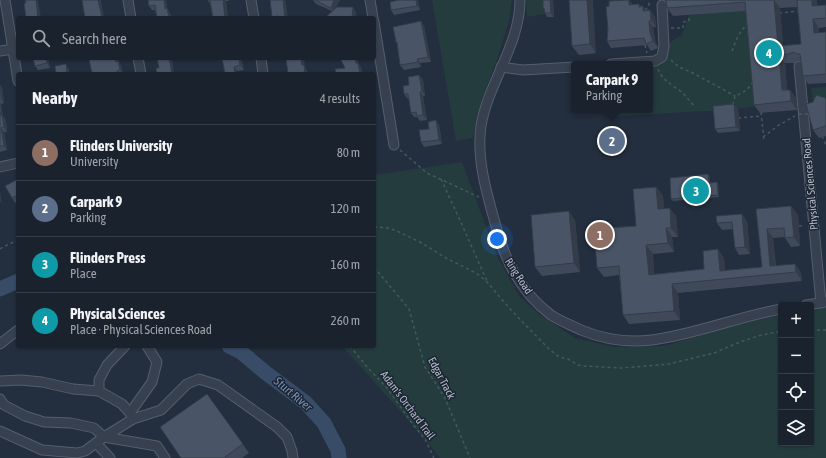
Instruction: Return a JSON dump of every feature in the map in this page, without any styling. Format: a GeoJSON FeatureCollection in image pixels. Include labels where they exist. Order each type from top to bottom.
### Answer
{"type":"FeatureCollection","features":[{"type":"Feature","properties":{"kind":"street"},"geometry":{"type":"LineString","coordinates":[[5,0],[17,72]]}},
{"type":"Feature","properties":{"kind":"street"},"geometry":{"type":"LineString","coordinates":[[128,0],[131,16]]}},
{"type":"Feature","properties":{"kind":"street"},"geometry":{"type":"LineString","coordinates":[[251,0],[254,16]]}},
{"type":"Feature","properties":{"kind":"street"},"geometry":{"type":"LineString","coordinates":[[370,0],[373,16]]}},
{"type":"Feature","properties":{"kind":"street","name":"Ring Road"},"geometry":{"type":"LineString","coordinates":[[520,0],[517,25],[502,68],[487,103],[481,127],[480,140],[483,172],[489,202],[503,251],[516,276],[528,292],[552,316],[591,334],[616,340],[650,340],[689,332],[778,310]]}},
{"type":"Feature","properties":{"kind":"street"},"geometry":{"type":"LineString","coordinates":[[653,61],[662,57],[664,46],[662,5]]}},
{"type":"Feature","properties":{"kind":"street"},"geometry":{"type":"LineString","coordinates":[[376,34],[394,145]]}},
{"type":"Feature","properties":{"kind":"street"},"geometry":{"type":"LineString","coordinates":[[0,51],[13,49]]}},
{"type":"Feature","properties":{"kind":"street"},"geometry":{"type":"LineString","coordinates":[[138,60],[141,72]]}},
{"type":"Feature","properties":{"kind":"street"},"geometry":{"type":"LineString","coordinates":[[261,60],[263,72]]}},
{"type":"Feature","properties":{"kind":"street","name":"Physical Sciences Road"},"geometry":{"type":"LineString","coordinates":[[799,66],[824,302]]}},
{"type":"Feature","properties":{"kind":"street"},"geometry":{"type":"LineString","coordinates":[[502,68],[523,70],[571,67]]}},
{"type":"Feature","properties":{"kind":"street"},"geometry":{"type":"LineString","coordinates":[[0,167],[16,163]]}},
{"type":"Feature","properties":{"kind":"street"},"geometry":{"type":"LineString","coordinates":[[814,304],[824,302]]}},
{"type":"Feature","properties":{"kind":"street"},"geometry":{"type":"LineString","coordinates":[[0,344],[16,332]]}},
{"type":"Feature","properties":{"kind":"street"},"geometry":{"type":"LineString","coordinates":[[99,391],[99,380],[107,365],[123,348]]}},
{"type":"Feature","properties":{"kind":"street"},"geometry":{"type":"LineString","coordinates":[[0,431],[42,450],[80,455],[131,416],[152,382],[157,362],[148,348]]}},
{"type":"Feature","properties":{"kind":"street"},"geometry":{"type":"LineString","coordinates":[[131,416],[161,410],[187,384],[199,379],[218,385],[276,427],[287,437],[292,450],[293,458]]}},
{"type":"Feature","properties":{"kind":"street"},"geometry":{"type":"LineString","coordinates":[[0,381],[21,380],[42,382],[73,389],[99,391],[122,404],[131,416]]}},
{"type":"Feature","properties":{"kind":"street"},"geometry":{"type":"LineString","coordinates":[[1,403],[25,416],[44,422],[71,423],[94,428],[104,437],[157,446],[165,458]]}},
{"type":"Feature","properties":{"kind":"street"},"geometry":{"type":"LineString","coordinates":[[96,443],[110,458]]}},
{"type":"Feature","properties":{"kind":"path"},"geometry":{"type":"LineString","coordinates":[[644,10],[649,6],[649,0]]}},
{"type":"Feature","properties":{"kind":"path"},"geometry":{"type":"LineString","coordinates":[[773,14],[803,11]]}},
{"type":"Feature","properties":{"kind":"path"},"geometry":{"type":"LineString","coordinates":[[732,51],[741,30],[749,24]]}},
{"type":"Feature","properties":{"kind":"path"},"geometry":{"type":"LineString","coordinates":[[646,45],[648,56]]}},
{"type":"Feature","properties":{"kind":"path"},"geometry":{"type":"LineString","coordinates":[[668,58],[679,67],[735,96]]}},
{"type":"Feature","properties":{"kind":"path"},"geometry":{"type":"LineString","coordinates":[[657,66],[660,74],[666,81],[687,97],[695,107]]}},
{"type":"Feature","properties":{"kind":"path"},"geometry":{"type":"LineString","coordinates":[[732,109],[735,96],[750,87],[754,81]]}},
{"type":"Feature","properties":{"kind":"path"},"geometry":{"type":"LineString","coordinates":[[761,110],[764,141]]}},
{"type":"Feature","properties":{"kind":"path"},"geometry":{"type":"LineString","coordinates":[[610,117],[611,113]]}},
{"type":"Feature","properties":{"kind":"path"},"geometry":{"type":"LineString","coordinates":[[763,137],[779,125],[799,114],[810,113]]}},
{"type":"Feature","properties":{"kind":"path"},"geometry":{"type":"LineString","coordinates":[[738,118],[762,116]]}},
{"type":"Feature","properties":{"kind":"path"},"geometry":{"type":"LineString","coordinates":[[820,131],[826,145]]}},
{"type":"Feature","properties":{"kind":"path"},"geometry":{"type":"LineString","coordinates":[[394,145],[428,172],[489,202]]}},
{"type":"Feature","properties":{"kind":"path"},"geometry":{"type":"LineString","coordinates":[[441,179],[487,282]]}},
{"type":"Feature","properties":{"kind":"path"},"geometry":{"type":"LineString","coordinates":[[0,249],[16,241]]}},
{"type":"Feature","properties":{"kind":"path","name":"Edgar Track"},"geometry":{"type":"LineString","coordinates":[[376,268],[409,309],[425,367],[445,398],[470,458]]}},
{"type":"Feature","properties":{"kind":"path"},"geometry":{"type":"LineString","coordinates":[[814,330],[826,330]]}},
{"type":"Feature","properties":{"kind":"path","name":"Adam's Orchard Trail"},"geometry":{"type":"LineString","coordinates":[[352,348],[400,405],[414,426],[426,440],[434,458]]}},
{"type":"Feature","properties":{"kind":"green space"},"geometry":{"type":"Polygon","coordinates":[[[432,0],[512,0],[509,21],[497,60],[483,96],[473,138],[456,141],[432,0]]]}},
{"type":"Feature","properties":{"kind":"green space"},"geometry":{"type":"Polygon","coordinates":[[[526,0],[544,0],[545,14],[527,17],[526,0]]]}},
{"type":"Feature","properties":{"kind":"green space"},"geometry":{"type":"Polygon","coordinates":[[[751,10],[760,106],[716,111],[609,117],[608,113],[653,113],[653,62],[664,46],[682,35],[689,15],[751,10]]]}},
{"type":"Feature","properties":{"kind":"green space"},"geometry":{"type":"Polygon","coordinates":[[[826,87],[826,105],[813,106],[811,88],[826,87]]]}},
{"type":"Feature","properties":{"kind":"green space"},"geometry":{"type":"Polygon","coordinates":[[[462,162],[497,256],[519,296],[540,315],[575,338],[614,347],[664,346],[740,324],[778,316],[778,446],[814,446],[814,309],[826,308],[826,458],[440,458],[425,439],[344,348],[376,348],[376,175],[462,162]]]}},
{"type":"Feature","properties":{"kind":"building"},"geometry":{"type":"Polygon","coordinates":[[[25,0],[36,0],[38,16],[26,16],[24,3],[26,3],[25,0]]]}},
{"type":"Feature","properties":{"kind":"building"},"geometry":{"type":"Polygon","coordinates":[[[82,0],[98,0],[102,16],[85,16],[82,0]]]}},
{"type":"Feature","properties":{"kind":"building"},"geometry":{"type":"Polygon","coordinates":[[[148,0],[164,0],[165,9],[167,8],[169,16],[157,16],[155,5],[149,6],[148,0]]]}},
{"type":"Feature","properties":{"kind":"building"},"geometry":{"type":"Polygon","coordinates":[[[210,0],[223,0],[225,16],[213,16],[210,0]]]}},
{"type":"Feature","properties":{"kind":"building"},"geometry":{"type":"Polygon","coordinates":[[[270,0],[283,0],[285,16],[272,16],[270,0]]]}},
{"type":"Feature","properties":{"kind":"building"},"geometry":{"type":"Polygon","coordinates":[[[315,0],[334,0],[331,8],[315,0]]]}},
{"type":"Feature","properties":{"kind":"building"},"geometry":{"type":"Polygon","coordinates":[[[399,0],[416,0],[417,6],[391,10],[390,2],[399,0]]]}},
{"type":"Feature","properties":{"kind":"building"},"geometry":{"type":"Polygon","coordinates":[[[543,0],[550,0],[551,13],[545,13],[543,8],[543,0]]]}},
{"type":"Feature","properties":{"kind":"building"},"geometry":{"type":"Polygon","coordinates":[[[569,0],[587,0],[590,44],[572,46],[569,0]]]}},
{"type":"Feature","properties":{"kind":"building"},"geometry":{"type":"Polygon","coordinates":[[[629,0],[629,5],[639,4],[639,7],[643,6],[643,11],[650,10],[650,33],[653,41],[646,44],[644,38],[607,41],[608,29],[606,7],[609,6],[609,1],[629,0]]]}},
{"type":"Feature","properties":{"kind":"building"},"geometry":{"type":"Polygon","coordinates":[[[666,0],[774,0],[778,46],[801,44],[797,0],[812,0],[812,6],[826,5],[826,18],[813,19],[814,33],[826,32],[826,74],[803,76],[800,54],[793,52],[779,55],[782,90],[790,90],[791,101],[754,105],[745,2],[667,8],[666,0]]]}},
{"type":"Feature","properties":{"kind":"building"},"geometry":{"type":"Polygon","coordinates":[[[337,7],[353,7],[352,16],[327,16],[337,7]]]}},
{"type":"Feature","properties":{"kind":"building"},"geometry":{"type":"Polygon","coordinates":[[[421,21],[428,57],[417,59],[418,62],[400,65],[397,42],[393,27],[421,21]]]}},
{"type":"Feature","properties":{"kind":"building"},"geometry":{"type":"Polygon","coordinates":[[[34,60],[46,60],[47,63],[35,66],[34,60]]]}},
{"type":"Feature","properties":{"kind":"building"},"geometry":{"type":"Polygon","coordinates":[[[89,60],[118,61],[120,70],[117,72],[92,72],[89,60]]]}},
{"type":"Feature","properties":{"kind":"building"},"geometry":{"type":"Polygon","coordinates":[[[157,60],[169,60],[172,72],[157,72],[156,68],[159,68],[157,60]]]}},
{"type":"Feature","properties":{"kind":"building"},"geometry":{"type":"Polygon","coordinates":[[[222,60],[239,60],[240,65],[234,67],[235,72],[225,72],[222,60]]]}},
{"type":"Feature","properties":{"kind":"building"},"geometry":{"type":"Polygon","coordinates":[[[286,60],[301,60],[302,65],[304,65],[305,72],[288,72],[286,60]]]}},
{"type":"Feature","properties":{"kind":"building"},"geometry":{"type":"Polygon","coordinates":[[[341,60],[355,60],[356,63],[358,63],[360,72],[336,72],[335,69],[345,68],[341,60]]]}},
{"type":"Feature","properties":{"kind":"building"},"geometry":{"type":"Polygon","coordinates":[[[66,64],[67,72],[56,72],[55,66],[66,64]]]}},
{"type":"Feature","properties":{"kind":"building"},"geometry":{"type":"Polygon","coordinates":[[[419,75],[422,91],[420,92],[423,115],[417,116],[416,112],[411,113],[408,94],[404,94],[403,86],[409,85],[408,77],[419,75]]]}},
{"type":"Feature","properties":{"kind":"building"},"geometry":{"type":"Polygon","coordinates":[[[816,95],[826,98],[826,126],[813,130],[806,104],[813,102],[816,95]]]}},
{"type":"Feature","properties":{"kind":"building"},"geometry":{"type":"Polygon","coordinates":[[[734,104],[736,127],[715,129],[713,106],[734,104]]]}},
{"type":"Feature","properties":{"kind":"building"},"geometry":{"type":"Polygon","coordinates":[[[0,112],[4,127],[1,128],[4,146],[0,146],[0,112]]]}},
{"type":"Feature","properties":{"kind":"building"},"geometry":{"type":"Polygon","coordinates":[[[436,120],[439,140],[421,142],[419,130],[429,129],[428,122],[436,120]]]}},
{"type":"Feature","properties":{"kind":"building"},"geometry":{"type":"Polygon","coordinates":[[[708,174],[709,183],[717,182],[718,195],[671,199],[670,178],[708,174]]]}},
{"type":"Feature","properties":{"kind":"building"},"geometry":{"type":"Polygon","coordinates":[[[16,180],[16,196],[12,198],[5,186],[16,180]]]}},
{"type":"Feature","properties":{"kind":"building"},"geometry":{"type":"Polygon","coordinates":[[[656,187],[658,209],[670,208],[671,228],[666,228],[668,243],[646,245],[649,275],[704,269],[703,251],[718,249],[720,271],[762,267],[756,209],[791,206],[794,237],[785,238],[784,228],[767,229],[770,266],[795,264],[796,272],[672,284],[674,311],[623,315],[619,266],[597,268],[594,229],[636,226],[633,189],[656,187]]]}},
{"type":"Feature","properties":{"kind":"building"},"geometry":{"type":"Polygon","coordinates":[[[569,211],[574,263],[535,267],[531,215],[569,211]]]}},
{"type":"Feature","properties":{"kind":"building"},"geometry":{"type":"Polygon","coordinates":[[[742,214],[745,247],[735,248],[732,222],[717,223],[716,216],[742,214]]]}},
{"type":"Feature","properties":{"kind":"building"},"geometry":{"type":"Polygon","coordinates":[[[207,394],[243,444],[225,457],[226,458],[181,458],[160,427],[207,394]]]}},
{"type":"Feature","properties":{"kind":"waterway","name":"Sturt River"},"geometry":{"type":"LineString","coordinates":[[0,289],[16,282]]}},
{"type":"Feature","properties":{"kind":"waterway","name":"Sturt River"},"geometry":{"type":"LineString","coordinates":[[233,348],[241,352],[306,403],[324,423],[338,450],[339,458]]}},
{"type":"Feature","properties":{"kind":"place","name":"Physical Sciences"},"geometry":{"type":"Point","coordinates":[769,53]}},
{"type":"Feature","properties":{"kind":"place","name":"Carpark 9"},"geometry":{"type":"Point","coordinates":[612,141]}},
{"type":"Feature","properties":{"kind":"place","name":"Flinders Press"},"geometry":{"type":"Point","coordinates":[696,191]}},
{"type":"Feature","properties":{"kind":"place","name":"Flinders University"},"geometry":{"type":"Point","coordinates":[600,235]}}]}
